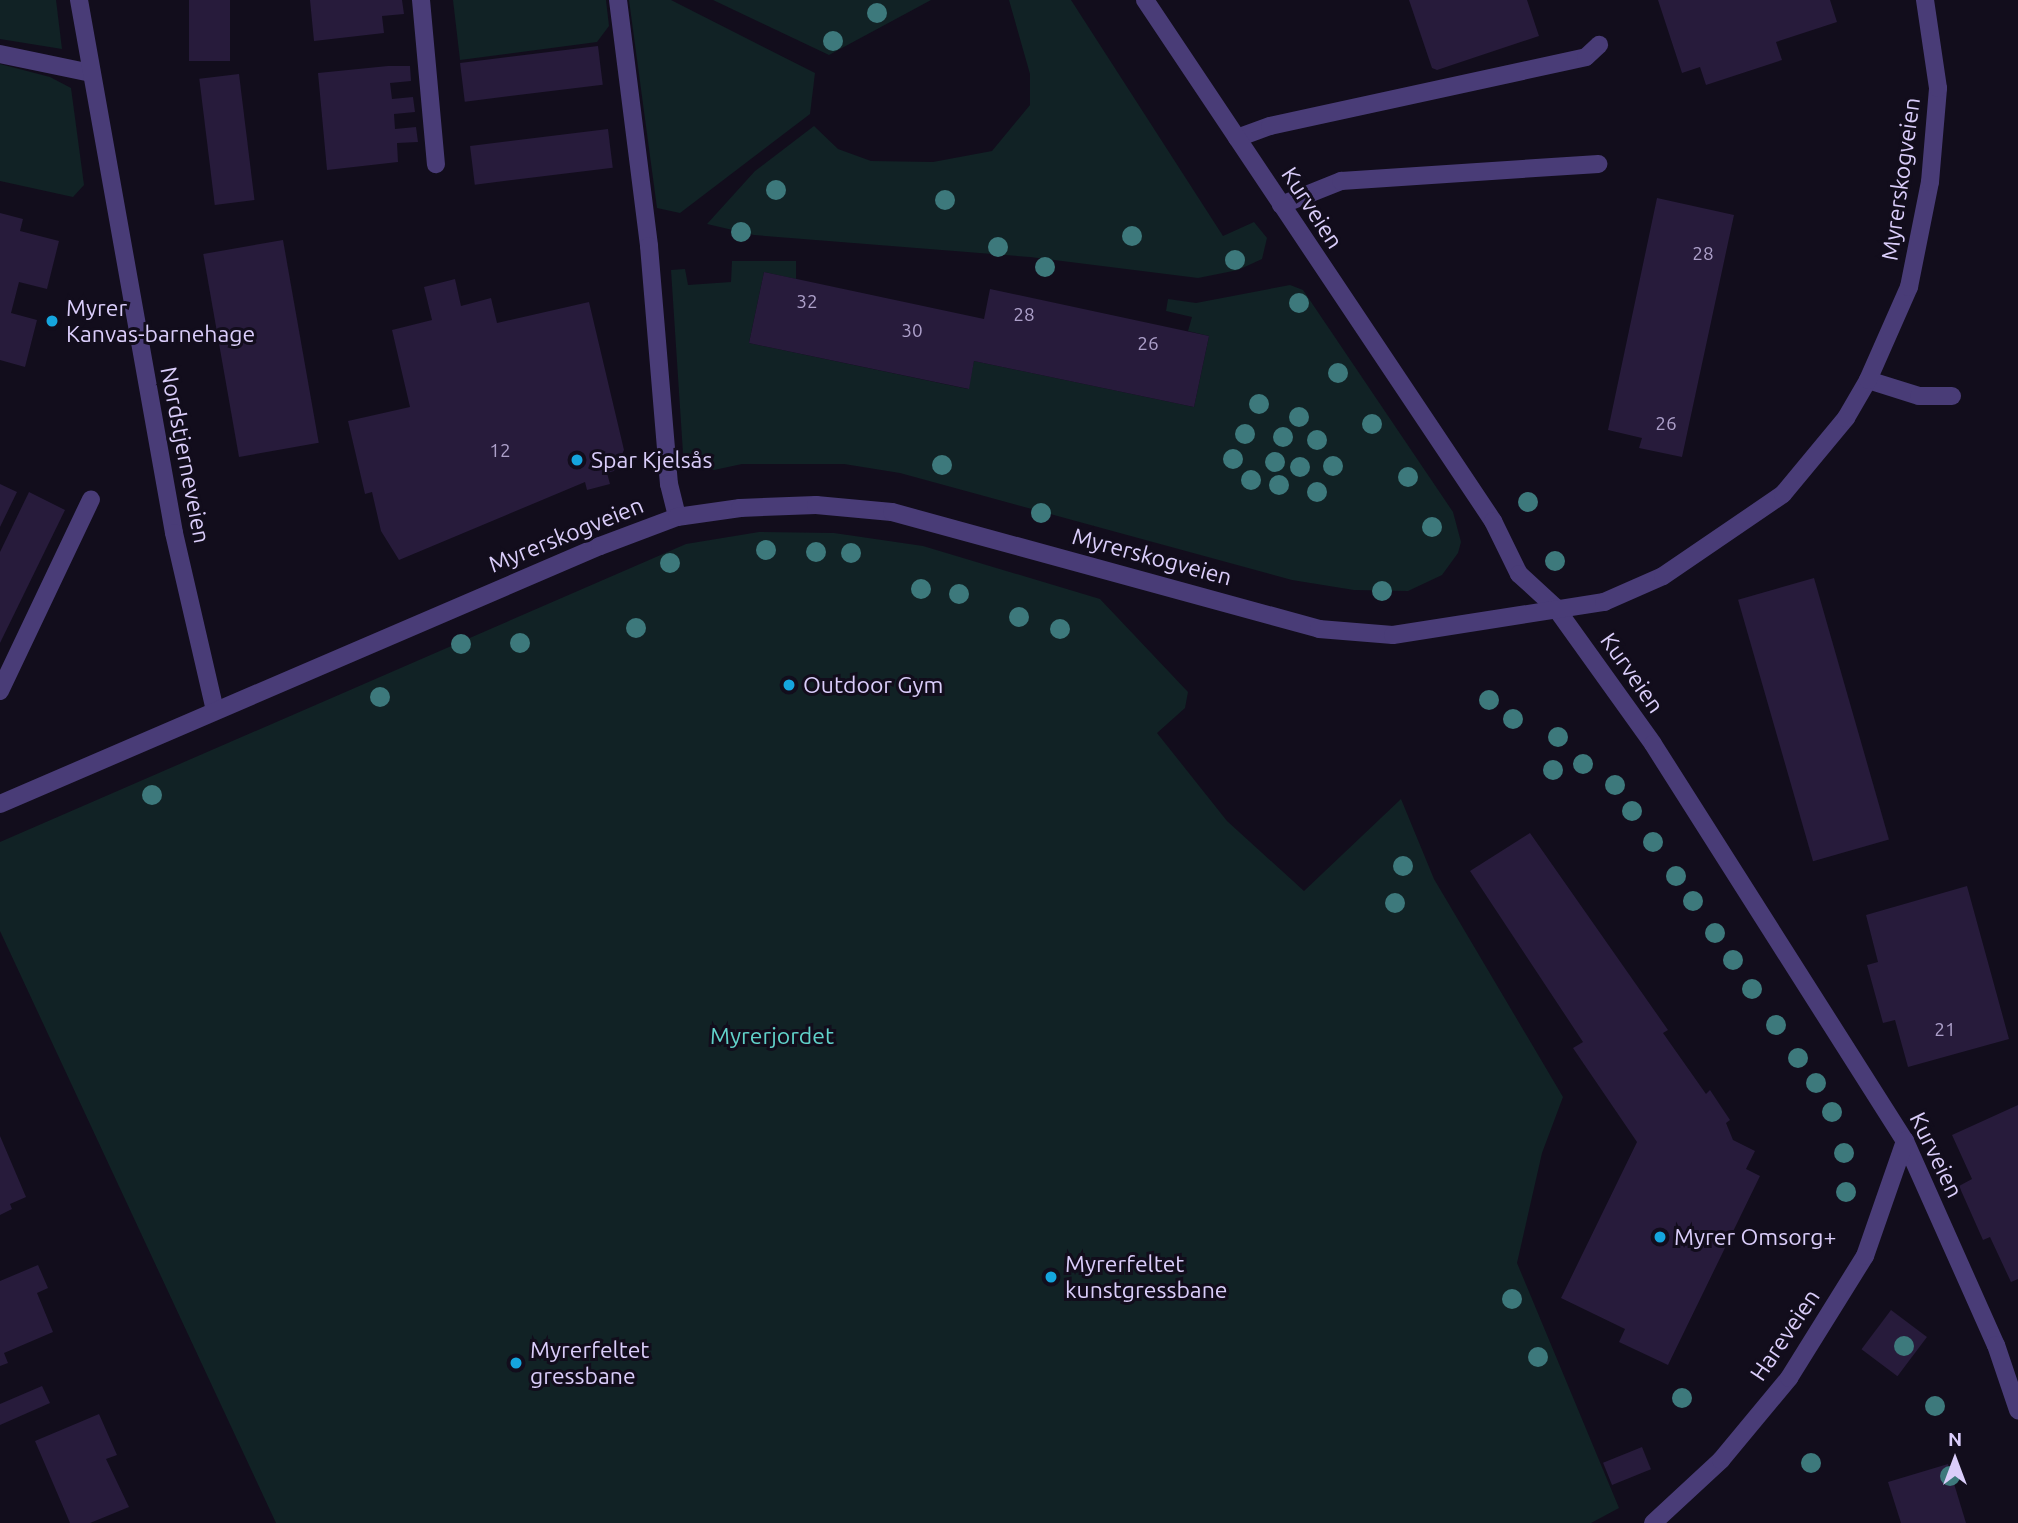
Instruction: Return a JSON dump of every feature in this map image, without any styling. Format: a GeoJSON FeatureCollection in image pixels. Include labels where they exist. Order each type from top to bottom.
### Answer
{"type":"FeatureCollection","features":[{"type":"Feature","properties":{"kind":"street","name":"Nordstjerneveien"},"geometry":{"type":"LineString","coordinates":[[79,0],[174,533],[215,710]]}},
{"type":"Feature","properties":{"kind":"street"},"geometry":{"type":"LineString","coordinates":[[421,0],[436,164]]}},
{"type":"Feature","properties":{"kind":"street"},"geometry":{"type":"LineString","coordinates":[[618,0],[649,246],[669,484],[677,517]]}},
{"type":"Feature","properties":{"kind":"street","name":"Kurveien"},"geometry":{"type":"LineString","coordinates":[[1145,0],[1493,521],[1519,574],[1555,607],[1653,744],[1905,1140],[1996,1345],[2018,1410]]}},
{"type":"Feature","properties":{"kind":"street","name":"Myrerskogveien"},"geometry":{"type":"LineString","coordinates":[[0,804],[215,710],[677,517],[816,505],[892,512],[1319,629],[1393,635],[1555,607],[1604,602],[1663,576],[1783,494],[1846,418],[1868,380],[1909,287],[1930,182],[1938,88],[1925,0]]}},
{"type":"Feature","properties":{"kind":"street"},"geometry":{"type":"LineString","coordinates":[[1237,138],[1270,126],[1586,58],[1599,45]]}},
{"type":"Feature","properties":{"kind":"street"},"geometry":{"type":"LineString","coordinates":[[0,54],[91,73]]}},
{"type":"Feature","properties":{"kind":"street"},"geometry":{"type":"LineString","coordinates":[[1281,205],[1341,181],[1598,164]]}},
{"type":"Feature","properties":{"kind":"street"},"geometry":{"type":"LineString","coordinates":[[1868,380],[1919,396],[1952,396]]}},
{"type":"Feature","properties":{"kind":"street"},"geometry":{"type":"LineString","coordinates":[[0,691],[91,499]]}},
{"type":"Feature","properties":{"kind":"street","name":"Hareveien"},"geometry":{"type":"LineString","coordinates":[[1653,1523],[1721,1460],[1789,1378],[1865,1256],[1905,1140]]}},
{"type":"Feature","properties":{"kind":"green space"},"geometry":{"type":"Polygon","coordinates":[[[0,0],[56,0],[62,49],[0,39],[0,0]]]}},
{"type":"Feature","properties":{"kind":"green space"},"geometry":{"type":"Polygon","coordinates":[[[453,0],[606,0],[609,26],[597,42],[460,60],[453,0]]]}},
{"type":"Feature","properties":{"kind":"green space"},"geometry":{"type":"Polygon","coordinates":[[[629,0],[671,0],[815,73],[810,114],[680,213],[657,208],[629,0]]]}},
{"type":"Feature","properties":{"kind":"green space"},"geometry":{"type":"Polygon","coordinates":[[[713,0],[931,0],[829,55],[713,0]]]}},
{"type":"Feature","properties":{"kind":"green space"},"geometry":{"type":"Polygon","coordinates":[[[1009,0],[1071,0],[1223,236],[1254,222],[1267,238],[1262,259],[1238,270],[1198,278],[1030,257],[754,235],[707,224],[755,171],[814,126],[838,149],[871,161],[933,162],[992,151],[1030,105],[1030,74],[1009,0]]]}},
{"type":"Feature","properties":{"kind":"green space"},"geometry":{"type":"Polygon","coordinates":[[[0,64],[50,77],[71,88],[84,185],[73,197],[0,181],[0,64]]]}},
{"type":"Feature","properties":{"kind":"green space"},"geometry":{"type":"Polygon","coordinates":[[[732,261],[796,261],[796,279],[764,272],[749,343],[968,389],[974,361],[1194,407],[1209,336],[1188,331],[1192,317],[1166,311],[1168,299],[1196,303],[1290,285],[1303,290],[1453,512],[1461,542],[1458,553],[1442,575],[1408,591],[1354,590],[1292,580],[900,473],[844,464],[742,464],[714,470],[694,465],[683,453],[671,270],[685,269],[688,285],[731,282],[732,261]]]}},
{"type":"Feature","properties":{"kind":"green space","name":"Myrerjordet"},"geometry":{"type":"Polygon","coordinates":[[[759,532],[834,533],[923,546],[1100,599],[1188,692],[1185,708],[1157,733],[1227,821],[1304,891],[1401,799],[1434,879],[1563,1097],[1542,1153],[1517,1263],[1619,1508],[1591,1523],[276,1523],[0,931],[0,842],[686,544],[759,532]]]}},
{"type":"Feature","properties":{"kind":"building"},"geometry":{"type":"Polygon","coordinates":[[[189,0],[230,0],[230,61],[189,61],[189,0]]]}},
{"type":"Feature","properties":{"kind":"building"},"geometry":{"type":"Polygon","coordinates":[[[310,0],[402,0],[404,14],[382,16],[384,33],[314,41],[310,0]]]}},
{"type":"Feature","properties":{"kind":"building"},"geometry":{"type":"Polygon","coordinates":[[[1409,0],[1527,0],[1539,36],[1437,70],[1432,68],[1409,0]]]}},
{"type":"Feature","properties":{"kind":"building"},"geometry":{"type":"Polygon","coordinates":[[[1658,0],[1830,0],[1837,22],[1776,42],[1782,60],[1706,85],[1700,67],[1682,73],[1658,0]]]}},
{"type":"Feature","properties":{"kind":"building"},"geometry":{"type":"Polygon","coordinates":[[[598,46],[603,85],[465,102],[460,63],[598,46]]]}},
{"type":"Feature","properties":{"kind":"building"},"geometry":{"type":"Polygon","coordinates":[[[410,66],[411,81],[390,83],[392,99],[413,97],[415,112],[394,114],[395,129],[416,127],[418,142],[397,143],[398,162],[327,170],[318,73],[410,66]]]}},
{"type":"Feature","properties":{"kind":"building"},"geometry":{"type":"Polygon","coordinates":[[[239,74],[254,200],[215,205],[199,79],[239,74]]]}},
{"type":"Feature","properties":{"kind":"building"},"geometry":{"type":"Polygon","coordinates":[[[608,129],[613,168],[475,185],[470,146],[608,129]]]}},
{"type":"Feature","properties":{"kind":"building"},"geometry":{"type":"Polygon","coordinates":[[[1657,198],[1734,215],[1682,457],[1639,448],[1642,438],[1608,430],[1657,198]]]}},
{"type":"Feature","properties":{"kind":"building"},"geometry":{"type":"Polygon","coordinates":[[[0,213],[23,219],[20,231],[59,241],[47,289],[19,282],[11,313],[37,320],[25,367],[0,360],[0,213]]]}},
{"type":"Feature","properties":{"kind":"building"},"geometry":{"type":"Polygon","coordinates":[[[283,240],[319,443],[239,457],[203,254],[283,240]]]}},
{"type":"Feature","properties":{"kind":"building"},"geometry":{"type":"Polygon","coordinates":[[[764,272],[984,319],[990,289],[1209,336],[1194,407],[974,361],[969,389],[749,343],[764,272]]]}},
{"type":"Feature","properties":{"kind":"building"},"geometry":{"type":"Polygon","coordinates":[[[455,279],[461,306],[491,298],[497,323],[589,302],[624,450],[614,471],[607,473],[610,484],[587,490],[585,482],[399,560],[381,531],[372,492],[365,494],[348,421],[410,407],[392,330],[432,320],[424,287],[455,279]]]}},
{"type":"Feature","properties":{"kind":"building"},"geometry":{"type":"Polygon","coordinates":[[[0,484],[17,492],[0,527],[0,484]]]}},
{"type":"Feature","properties":{"kind":"building"},"geometry":{"type":"Polygon","coordinates":[[[29,492],[65,510],[0,643],[0,552],[29,492]]]}},
{"type":"Feature","properties":{"kind":"building"},"geometry":{"type":"Polygon","coordinates":[[[1814,578],[1889,839],[1813,861],[1738,600],[1814,578]]]}},
{"type":"Feature","properties":{"kind":"building"},"geometry":{"type":"Polygon","coordinates":[[[1530,833],[1668,1030],[1663,1033],[1706,1094],[1710,1090],[1730,1120],[1726,1123],[1733,1140],[1755,1151],[1746,1169],[1760,1176],[1668,1365],[1619,1342],[1625,1329],[1561,1298],[1637,1142],[1573,1048],[1583,1042],[1470,871],[1530,833]]]}},
{"type":"Feature","properties":{"kind":"building"},"geometry":{"type":"Polygon","coordinates":[[[1967,886],[2009,1039],[1908,1067],[1895,1020],[1883,1023],[1867,965],[1878,962],[1866,915],[1967,886]]]}},
{"type":"Feature","properties":{"kind":"building"},"geometry":{"type":"Polygon","coordinates":[[[2018,1105],[2018,1279],[2011,1282],[1990,1237],[1983,1240],[1959,1186],[1972,1179],[1952,1135],[2018,1105]]]}},
{"type":"Feature","properties":{"kind":"building"},"geometry":{"type":"Polygon","coordinates":[[[0,1136],[26,1197],[10,1204],[12,1209],[0,1215],[0,1136]]]}},
{"type":"Feature","properties":{"kind":"building"},"geometry":{"type":"Polygon","coordinates":[[[38,1265],[48,1288],[37,1293],[53,1332],[4,1353],[8,1363],[0,1366],[0,1281],[38,1265]]]}},
{"type":"Feature","properties":{"kind":"building"},"geometry":{"type":"Polygon","coordinates":[[[1891,1310],[1927,1337],[1897,1376],[1862,1349],[1891,1310]]]}},
{"type":"Feature","properties":{"kind":"building"},"geometry":{"type":"Polygon","coordinates":[[[42,1386],[50,1403],[0,1425],[0,1404],[42,1386]]]}},
{"type":"Feature","properties":{"kind":"building"},"geometry":{"type":"Polygon","coordinates":[[[99,1414],[117,1455],[106,1459],[129,1507],[90,1523],[70,1523],[35,1441],[99,1414]]]}},
{"type":"Feature","properties":{"kind":"building"},"geometry":{"type":"Polygon","coordinates":[[[1642,1447],[1651,1469],[1612,1485],[1603,1463],[1642,1447]]]}},
{"type":"Feature","properties":{"kind":"building"},"geometry":{"type":"Polygon","coordinates":[[[1948,1464],[1966,1523],[1901,1523],[1888,1482],[1948,1464]]]}},
{"type":"Feature","properties":{"kind":"place","name":"Myrer Kanvas-barnehage"},"geometry":{"type":"Point","coordinates":[52,321]}},
{"type":"Feature","properties":{"kind":"place","name":"Spar Kjelsås"},"geometry":{"type":"Point","coordinates":[577,460]}},
{"type":"Feature","properties":{"kind":"place","name":"Outdoor Gym"},"geometry":{"type":"Point","coordinates":[789,685]}},
{"type":"Feature","properties":{"kind":"place","name":"Myrer Omsorg+"},"geometry":{"type":"Point","coordinates":[1660,1237]}},
{"type":"Feature","properties":{"kind":"place","name":"Myrerfeltet kunstgressbane"},"geometry":{"type":"Point","coordinates":[1051,1277]}},
{"type":"Feature","properties":{"kind":"place","name":"Myrerfeltet gressbane"},"geometry":{"type":"Point","coordinates":[516,1363]}}]}
